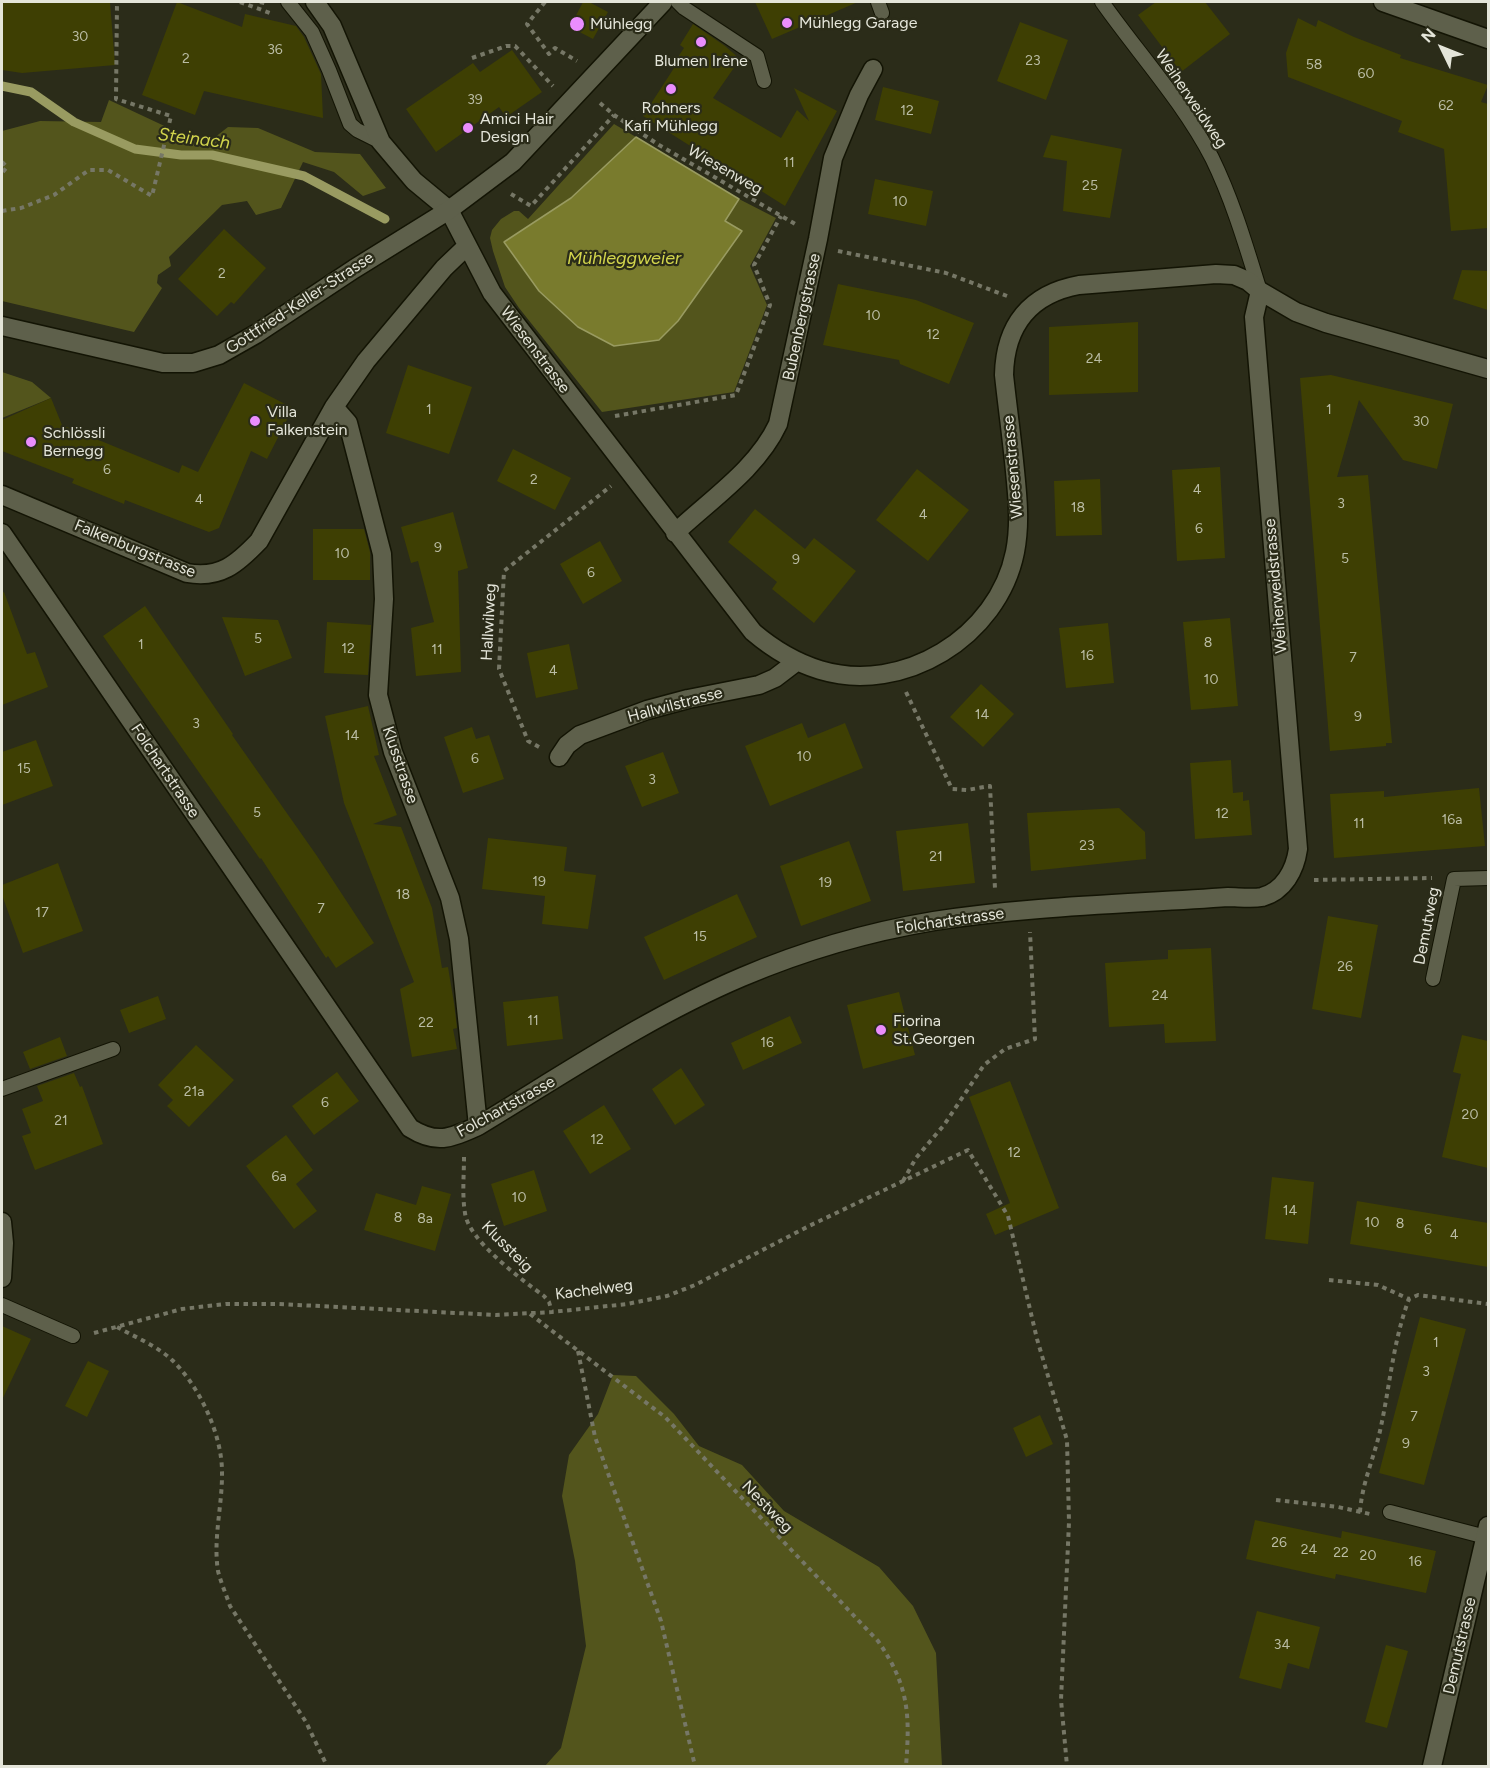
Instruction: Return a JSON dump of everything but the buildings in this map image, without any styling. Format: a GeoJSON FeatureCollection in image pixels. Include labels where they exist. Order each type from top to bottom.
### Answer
{"type":"FeatureCollection","features":[{"type":"Feature","properties":{"kind":"street"},"geometry":{"type":"LineString","coordinates":[[315,2],[332,26],[381,142],[414,181],[448,210]]}},
{"type":"Feature","properties":{"kind":"street","name":"Gottfried-Keller-Strasse"},"geometry":{"type":"LineString","coordinates":[[2,326],[163,363],[193,363],[219,355],[256,334],[448,210],[513,162],[663,2]]}},
{"type":"Feature","properties":{"kind":"street"},"geometry":{"type":"LineString","coordinates":[[1383,2],[1488,39]]}},
{"type":"Feature","properties":{"kind":"street","name":"Bubenbergstrasse"},"geometry":{"type":"LineString","coordinates":[[675,533],[752,462],[771,439],[778,424],[816,251],[833,158],[859,95],[873,69]]}},
{"type":"Feature","properties":{"kind":"street","name":"Wiesenstrasse"},"geometry":{"type":"LineString","coordinates":[[448,210],[492,294],[753,632],[773,649],[796,662],[847,675],[874,675],[900,671],[925,662],[946,651],[971,630],[997,599],[1007,577],[1018,530],[1018,506],[1004,375],[1008,342],[1015,327],[1035,303],[1064,288],[1216,274],[1234,275],[1248,281],[1260,291],[1296,312],[1326,324],[1488,369]]}},
{"type":"Feature","properties":{"kind":"street","name":"Falkenburgstrasse"},"geometry":{"type":"LineString","coordinates":[[2,495],[187,573],[205,576],[223,571],[242,558],[259,541],[334,407],[366,361],[444,268],[467,246]]}},
{"type":"Feature","properties":{"kind":"street","name":"Weiherweidstrasse"},"geometry":{"type":"LineString","coordinates":[[1260,291],[1254,317],[1298,849],[1297,860],[1287,880]]}},
{"type":"Feature","properties":{"kind":"street","name":"Klusstrasse"},"geometry":{"type":"LineString","coordinates":[[334,407],[348,423],[382,554],[384,599],[378,695],[393,752],[450,897],[459,939],[478,1126]]}},
{"type":"Feature","properties":{"kind":"street","name":"Folchartstrasse"},"geometry":{"type":"LineString","coordinates":[[2,533],[410,1128],[422,1136],[435,1139],[448,1138],[478,1126],[645,1026],[697,998],[751,974],[835,944],[903,927],[982,915],[1228,897],[1260,897],[1287,880]]}},
{"type":"Feature","properties":{"kind":"street","name":"Hallwilstrasse"},"geometry":{"type":"LineString","coordinates":[[559,757],[567,745],[580,735],[657,707],[759,686],[775,678],[796,662]]}},
{"type":"Feature","properties":{"kind":"street"},"geometry":{"type":"LineString","coordinates":[[2,1222],[4,1243],[2,1278]]}},
{"type":"Feature","properties":{"kind":"street","name":"Demutstrasse"},"geometry":{"type":"LineString","coordinates":[[1432,1767],[1487,1532]]}},
{"type":"Feature","properties":{"kind":"lane"},"geometry":{"type":"LineString","coordinates":[[288,2],[312,32],[350,124],[381,142]]}},
{"type":"Feature","properties":{"kind":"lane"},"geometry":{"type":"LineString","coordinates":[[678,2],[757,56],[764,81]]}},
{"type":"Feature","properties":{"kind":"lane","name":"Weiherweidweg"},"geometry":{"type":"LineString","coordinates":[[1102,2],[1164,85],[1211,158],[1230,198],[1260,291]]}},
{"type":"Feature","properties":{"kind":"lane","name":"Demutweg"},"geometry":{"type":"LineString","coordinates":[[1433,979],[1454,879],[1488,878]]}},
{"type":"Feature","properties":{"kind":"lane"},"geometry":{"type":"LineString","coordinates":[[2,1089],[113,1049]]}},
{"type":"Feature","properties":{"kind":"lane"},"geometry":{"type":"LineString","coordinates":[[2,1305],[73,1336]]}},
{"type":"Feature","properties":{"kind":"lane"},"geometry":{"type":"LineString","coordinates":[[1390,1512],[1487,1532]]}},
{"type":"Feature","properties":{"kind":"path"},"geometry":{"type":"LineString","coordinates":[[2,211],[21,208],[54,195],[89,170],[108,170],[152,196],[171,116],[116,99],[117,2]]}},
{"type":"Feature","properties":{"kind":"path"},"geometry":{"type":"LineString","coordinates":[[240,2],[256,9]]}},
{"type":"Feature","properties":{"kind":"path"},"geometry":{"type":"LineString","coordinates":[[545,2],[526,24],[549,54],[555,48],[576,59]]}},
{"type":"Feature","properties":{"kind":"path"},"geometry":{"type":"LineString","coordinates":[[472,58],[506,46],[515,46],[556,89]]}},
{"type":"Feature","properties":{"kind":"path","name":"Wiesenweg"},"geometry":{"type":"LineString","coordinates":[[597,100],[614,116],[659,145],[782,216],[754,265],[770,305],[736,395],[608,417]]}},
{"type":"Feature","properties":{"kind":"path"},"geometry":{"type":"LineString","coordinates":[[508,192],[531,206],[614,116]]}},
{"type":"Feature","properties":{"kind":"path"},"geometry":{"type":"LineString","coordinates":[[2,162],[7,167],[2,173]]}},
{"type":"Feature","properties":{"kind":"path"},"geometry":{"type":"LineString","coordinates":[[843,252],[946,273],[1012,298]]}},
{"type":"Feature","properties":{"kind":"path","name":"Hallwilweg"},"geometry":{"type":"LineString","coordinates":[[559,757],[528,741],[499,669],[504,571],[615,482]]}},
{"type":"Feature","properties":{"kind":"path"},"geometry":{"type":"LineString","coordinates":[[905,691],[952,789],[967,790],[990,786],[995,889]]}},
{"type":"Feature","properties":{"kind":"path"},"geometry":{"type":"LineString","coordinates":[[1315,880],[1454,879]]}},
{"type":"Feature","properties":{"kind":"path"},"geometry":{"type":"LineString","coordinates":[[903,1181],[916,1158],[944,1125],[984,1065],[1005,1048],[1035,1039],[1030,934]]}},
{"type":"Feature","properties":{"kind":"path","name":"Kachelweg"},"geometry":{"type":"LineString","coordinates":[[327,1767],[306,1722],[230,1606],[223,1587],[217,1552],[222,1474],[214,1431],[206,1408],[195,1388],[171,1359],[116,1327],[182,1309],[217,1305],[253,1303],[496,1316],[627,1304],[667,1296],[695,1285],[809,1226],[968,1150],[1008,1216],[1037,1339],[1066,1440],[1069,1522],[1061,1700],[1067,1767]]}},
{"type":"Feature","properties":{"kind":"path","name":"Klussteig"},"geometry":{"type":"LineString","coordinates":[[464,1153],[465,1213],[471,1229],[498,1259],[544,1296],[552,1306],[552,1312]]}},
{"type":"Feature","properties":{"kind":"path"},"geometry":{"type":"LineString","coordinates":[[1329,1280],[1378,1285],[1409,1299]]}},
{"type":"Feature","properties":{"kind":"path"},"geometry":{"type":"LineString","coordinates":[[1360,1512],[1365,1478],[1380,1434],[1400,1322],[1409,1299],[1418,1295],[1488,1304]]}},
{"type":"Feature","properties":{"kind":"path","name":"Nestweg"},"geometry":{"type":"LineString","coordinates":[[530,1314],[664,1417],[878,1641],[894,1664],[907,1706],[906,1767]]}},
{"type":"Feature","properties":{"kind":"path"},"geometry":{"type":"LineString","coordinates":[[578,1350],[595,1437],[661,1621],[695,1767]]}},
{"type":"Feature","properties":{"kind":"path"},"geometry":{"type":"LineString","coordinates":[[1276,1500],[1338,1507],[1380,1516],[1390,1512]]}},
{"type":"Feature","properties":{"kind":"shaded area"},"geometry":{"type":"Polygon","coordinates":[[[109,100],[205,145],[228,127],[258,128],[315,152],[360,154],[386,188],[363,196],[334,172],[303,162],[281,208],[256,215],[247,201],[222,205],[169,257],[171,266],[158,275],[157,283],[162,288],[134,332],[2,301],[2,131],[40,121],[101,122],[109,100]]]}},
{"type":"Feature","properties":{"kind":"shaded area"},"geometry":{"type":"Polygon","coordinates":[[[614,124],[636,137],[571,198],[504,242],[539,291],[578,327],[742,232],[725,221],[739,199],[776,218],[750,266],[767,305],[734,392],[602,412],[519,308],[505,287],[490,238],[492,230],[501,219],[514,211],[519,211],[528,219],[614,124]]]}},
{"type":"Feature","properties":{"kind":"shaded area"},"geometry":{"type":"Polygon","coordinates":[[[2,372],[32,382],[51,398],[2,418],[2,372]]]}},
{"type":"Feature","properties":{"kind":"shaded area"},"geometry":{"type":"Polygon","coordinates":[[[613,1375],[636,1376],[674,1414],[699,1446],[742,1465],[784,1511],[879,1567],[913,1606],[936,1653],[942,1766],[545,1766],[561,1748],[586,1646],[575,1561],[562,1496],[569,1455],[598,1414],[613,1375]]]}},
{"type":"Feature","properties":{"kind":"water","name":"Mühleggweier"},"geometry":{"type":"Polygon","coordinates":[[[636,137],[739,199],[725,221],[742,231],[678,321],[659,340],[614,346],[578,327],[539,291],[504,242],[571,198],[636,137]]]}},
{"type":"Feature","properties":{"kind":"waterway","name":"Steinach"},"geometry":{"type":"LineString","coordinates":[[2,86],[31,92],[74,122],[135,149],[181,155],[212,155],[304,176],[385,219]]}},
{"type":"Feature","properties":{"kind":"place","name":"Mühlegg Garage"},"geometry":{"type":"Point","coordinates":[787,23]}},
{"type":"Feature","properties":{"kind":"place","name":"Mühlegg"},"geometry":{"type":"Point","coordinates":[577,24]}},
{"type":"Feature","properties":{"kind":"place","name":"Blumen Irène"},"geometry":{"type":"Point","coordinates":[701,42]}},
{"type":"Feature","properties":{"kind":"place","name":"Rohners Kafi Mühlegg"},"geometry":{"type":"Point","coordinates":[671,89]}},
{"type":"Feature","properties":{"kind":"place","name":"Amici Hair Design"},"geometry":{"type":"Point","coordinates":[468,128]}},
{"type":"Feature","properties":{"kind":"place","name":"Villa Falkenstein"},"geometry":{"type":"Point","coordinates":[255,421]}},
{"type":"Feature","properties":{"kind":"place","name":"Schlössli Bernegg"},"geometry":{"type":"Point","coordinates":[31,442]}},
{"type":"Feature","properties":{"kind":"place","name":"Fiorina St.Georgen"},"geometry":{"type":"Point","coordinates":[881,1030]}}]}
